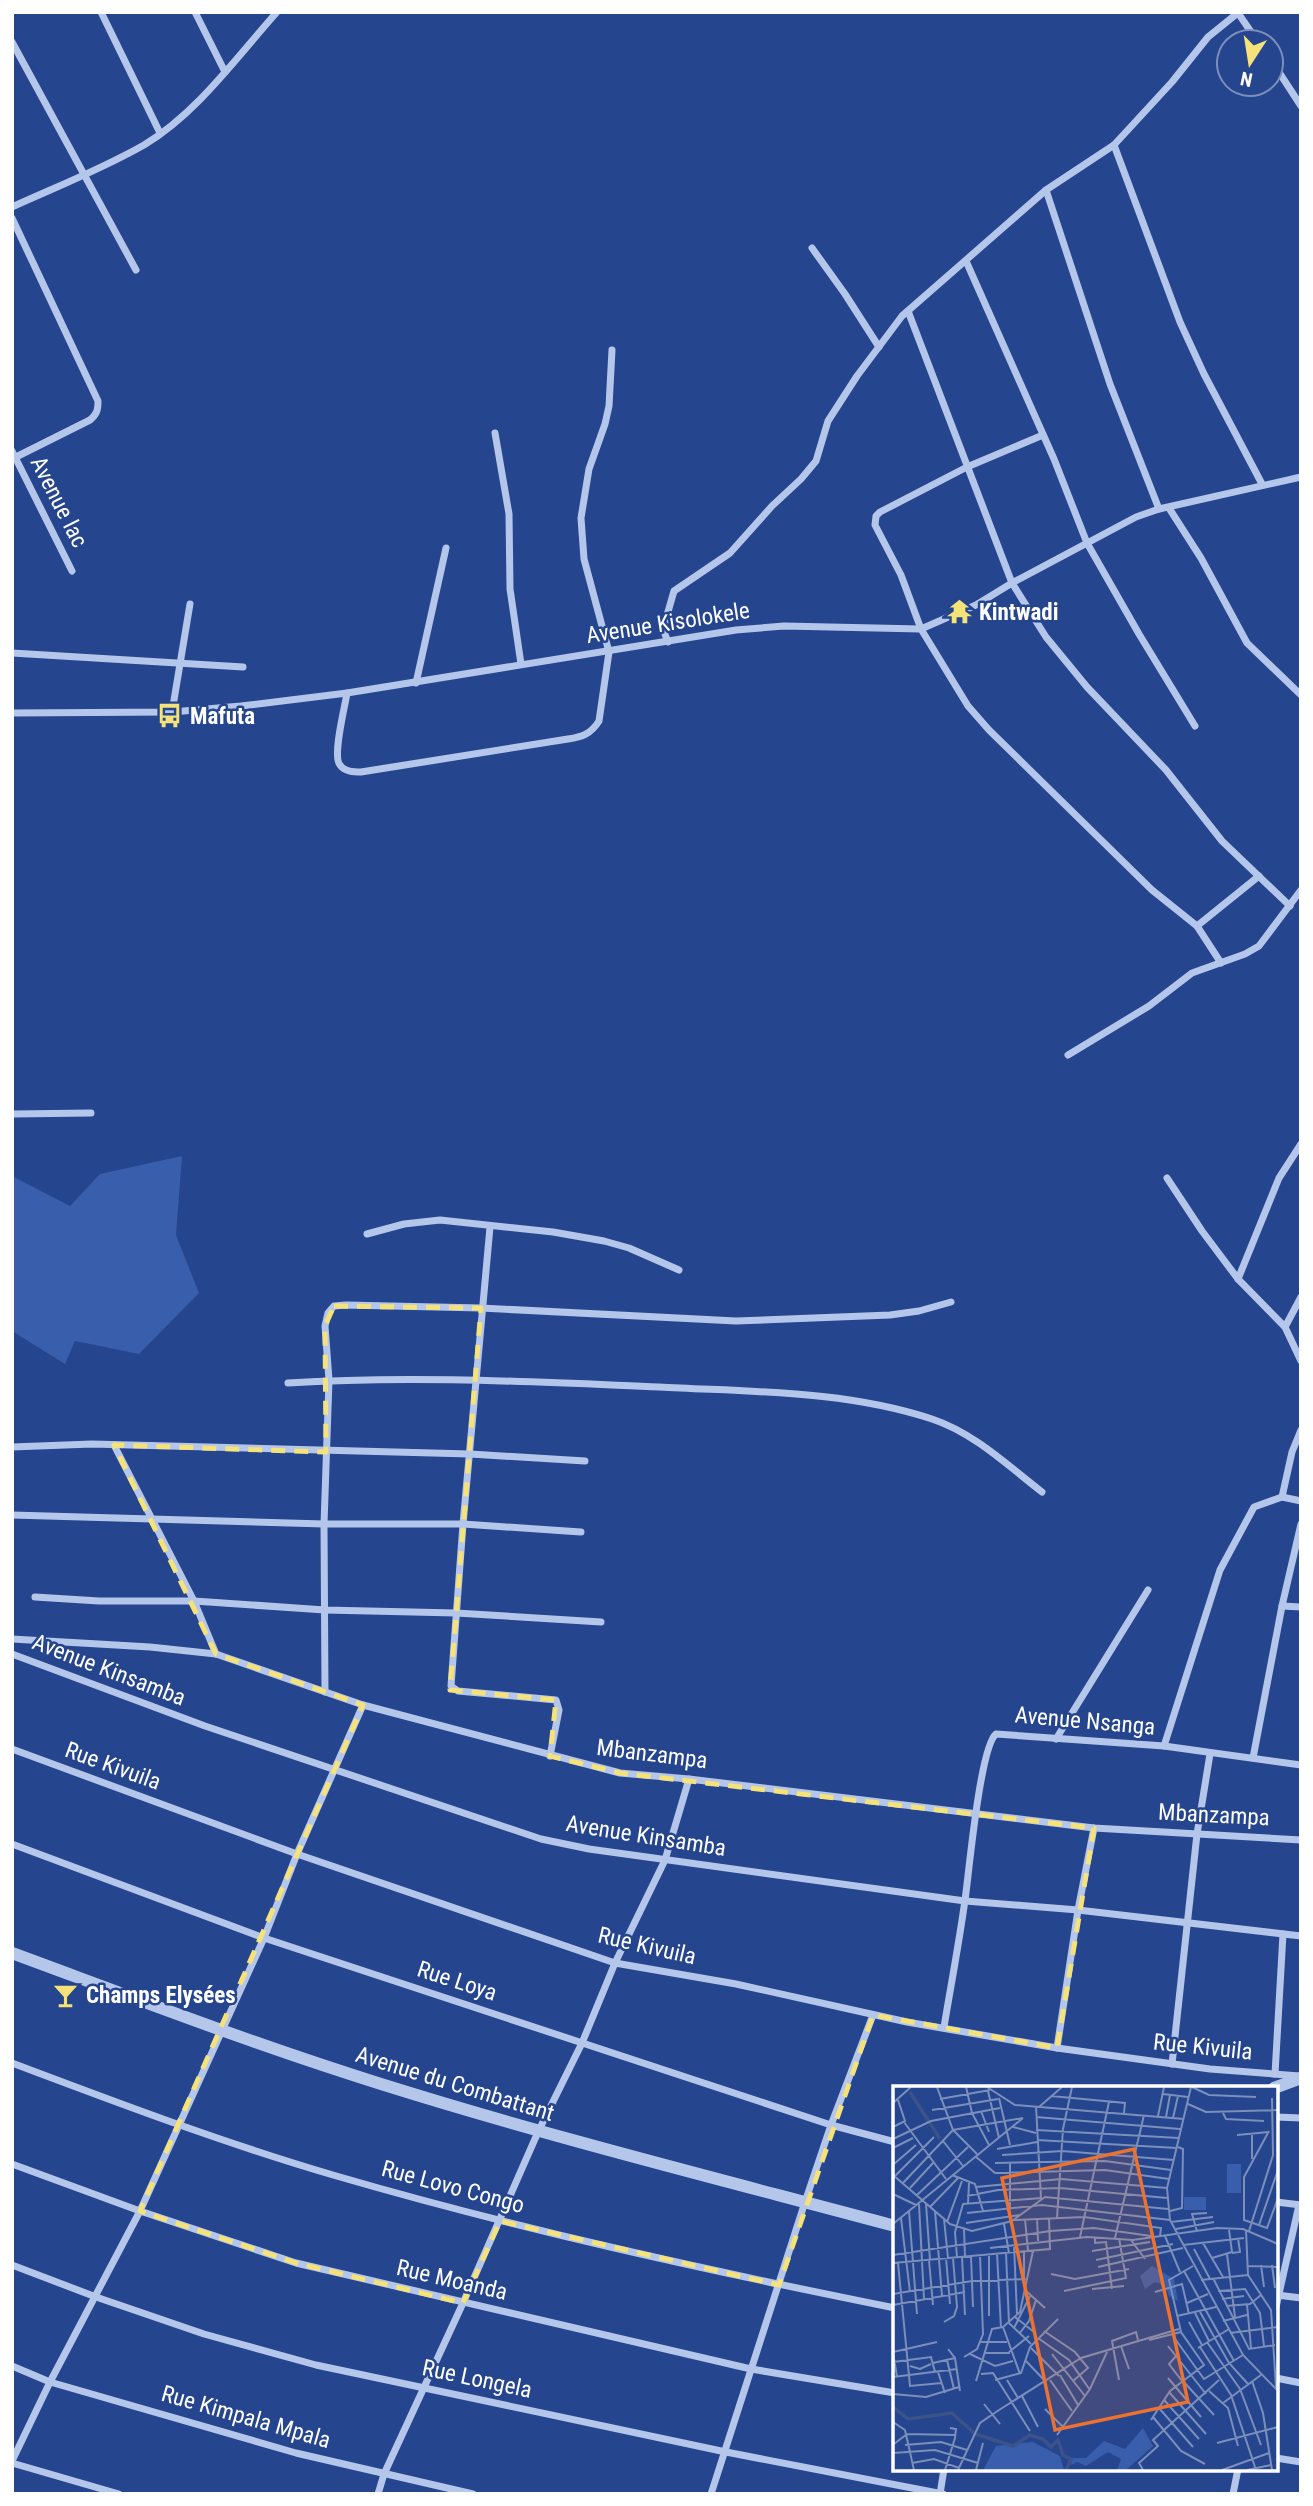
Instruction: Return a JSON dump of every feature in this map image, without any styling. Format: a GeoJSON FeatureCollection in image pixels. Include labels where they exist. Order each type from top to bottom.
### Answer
{"type":"FeatureCollection","features":[{"type":"Feature","properties":{"kind":"street"},"geometry":{"type":"LineString","coordinates":[[101,12],[160,133]]}},
{"type":"Feature","properties":{"kind":"street"},"geometry":{"type":"LineString","coordinates":[[195,12],[225,72]]}},
{"type":"Feature","properties":{"kind":"street"},"geometry":{"type":"LineString","coordinates":[[12,207],[144,144],[160,133],[225,72],[277,12]]}},
{"type":"Feature","properties":{"kind":"street"},"geometry":{"type":"LineString","coordinates":[[668,642],[663,629],[674,591],[730,553],[772,506],[801,479],[816,461],[828,421],[879,346],[908,311],[1046,190],[1114,145],[1172,82],[1208,37],[1238,13],[1248,28]]}},
{"type":"Feature","properties":{"kind":"street"},"geometry":{"type":"LineString","coordinates":[[12,43],[135,270]]}},
{"type":"Feature","properties":{"kind":"street"},"geometry":{"type":"LineString","coordinates":[[1285,81],[1301,106]]}},
{"type":"Feature","properties":{"kind":"street"},"geometry":{"type":"LineString","coordinates":[[1114,145],[1180,322],[1262,484]]}},
{"type":"Feature","properties":{"kind":"street"},"geometry":{"type":"LineString","coordinates":[[1046,190],[1110,384],[1159,509]]}},
{"type":"Feature","properties":{"kind":"street"},"geometry":{"type":"LineString","coordinates":[[12,218],[98,401],[97,414],[90,420],[14,454]]}},
{"type":"Feature","properties":{"kind":"street"},"geometry":{"type":"LineString","coordinates":[[812,248],[879,346]]}},
{"type":"Feature","properties":{"kind":"street"},"geometry":{"type":"LineString","coordinates":[[966,261],[1043,435],[1087,543],[1195,726]]}},
{"type":"Feature","properties":{"kind":"street"},"geometry":{"type":"LineString","coordinates":[[908,311],[1012,583],[1046,637],[1166,770],[1222,841],[1290,906]]}},
{"type":"Feature","properties":{"kind":"street"},"geometry":{"type":"LineString","coordinates":[[347,693],[336,754],[340,765],[348,771],[361,772],[495,751],[583,736],[593,730],[599,721],[609,652],[584,559],[581,518],[589,469],[609,406],[612,350]]}},
{"type":"Feature","properties":{"kind":"street"},"geometry":{"type":"LineString","coordinates":[[495,433],[509,514],[510,589],[521,664]]}},
{"type":"Feature","properties":{"kind":"street"},"geometry":{"type":"LineString","coordinates":[[1043,435],[967,467],[880,512],[874,519],[883,544],[901,576],[921,629],[968,706],[989,730],[1152,890],[1197,926],[1221,963]]}},
{"type":"Feature","properties":{"kind":"street","name":"Avenue lac"},"geometry":{"type":"LineString","coordinates":[[14,454],[72,571]]}},
{"type":"Feature","properties":{"kind":"street","name":"Avenue Kisolokele"},"geometry":{"type":"LineString","coordinates":[[12,713],[172,712],[241,706],[347,693],[736,630],[784,626],[921,629],[976,605],[1136,517],[1262,484],[1301,477]]}},
{"type":"Feature","properties":{"kind":"street"},"geometry":{"type":"LineString","coordinates":[[1169,508],[1201,558],[1247,643],[1301,695]]}},
{"type":"Feature","properties":{"kind":"street"},"geometry":{"type":"LineString","coordinates":[[416,682],[446,548]]}},
{"type":"Feature","properties":{"kind":"street"},"geometry":{"type":"LineString","coordinates":[[172,712],[190,604]]}},
{"type":"Feature","properties":{"kind":"street"},"geometry":{"type":"LineString","coordinates":[[12,653],[243,667]]}},
{"type":"Feature","properties":{"kind":"street"},"geometry":{"type":"LineString","coordinates":[[1197,926],[1259,876]]}},
{"type":"Feature","properties":{"kind":"street"},"geometry":{"type":"LineString","coordinates":[[1068,1055],[1149,1006],[1192,973],[1245,954],[1259,946],[1301,891]]}},
{"type":"Feature","properties":{"kind":"street"},"geometry":{"type":"LineString","coordinates":[[12,1114],[91,1113]]}},
{"type":"Feature","properties":{"kind":"street"},"geometry":{"type":"LineString","coordinates":[[1238,1279],[1279,1178],[1301,1144]]}},
{"type":"Feature","properties":{"kind":"street"},"geometry":{"type":"LineString","coordinates":[[1167,1178],[1238,1279],[1285,1327],[1301,1360]]}},
{"type":"Feature","properties":{"kind":"street"},"geometry":{"type":"LineString","coordinates":[[367,1234],[404,1224],[440,1220],[553,1232],[629,1248],[679,1270]]}},
{"type":"Feature","properties":{"kind":"street"},"geometry":{"type":"LineString","coordinates":[[490,1227],[481,1308],[451,1686],[458,1690],[556,1700],[559,1710],[550,1756]]}},
{"type":"Feature","properties":{"kind":"street"},"geometry":{"type":"LineString","coordinates":[[1285,1327],[1301,1297]]}},
{"type":"Feature","properties":{"kind":"street"},"geometry":{"type":"LineString","coordinates":[[324,1692],[324,1524],[329,1380],[325,1326],[328,1313],[334,1306],[481,1308],[736,1321],[890,1315],[919,1311],[951,1302]]}},
{"type":"Feature","properties":{"kind":"street"},"geometry":{"type":"LineString","coordinates":[[288,1383],[329,1380],[476,1381],[823,1397],[897,1409],[935,1420],[970,1436],[1042,1492]]}},
{"type":"Feature","properties":{"kind":"street"},"geometry":{"type":"LineString","coordinates":[[1282,1497],[1292,1452],[1301,1430]]}},
{"type":"Feature","properties":{"kind":"street"},"geometry":{"type":"LineString","coordinates":[[114,1446],[194,1601],[216,1654]]}},
{"type":"Feature","properties":{"kind":"street"},"geometry":{"type":"LineString","coordinates":[[12,1447],[114,1446],[470,1454],[585,1461]]}},
{"type":"Feature","properties":{"kind":"street"},"geometry":{"type":"LineString","coordinates":[[1164,1746],[1220,1570],[1254,1507],[1282,1497],[1301,1501]]}},
{"type":"Feature","properties":{"kind":"street"},"geometry":{"type":"LineString","coordinates":[[12,1515],[324,1524],[463,1524],[581,1532]]}},
{"type":"Feature","properties":{"kind":"street"},"geometry":{"type":"LineString","coordinates":[[1253,1758],[1282,1606],[1301,1524]]}},
{"type":"Feature","properties":{"kind":"street"},"geometry":{"type":"LineString","coordinates":[[1056,1739],[1148,1590]]}},
{"type":"Feature","properties":{"kind":"street"},"geometry":{"type":"LineString","coordinates":[[35,1597],[99,1601],[194,1601],[325,1610],[456,1612],[601,1622]]}},
{"type":"Feature","properties":{"kind":"street"},"geometry":{"type":"LineString","coordinates":[[1282,1606],[1301,1607]]}},
{"type":"Feature","properties":{"kind":"street","name":"Mbanzampa"},"geometry":{"type":"LineString","coordinates":[[12,1639],[150,1647],[216,1654],[363,1705],[620,1773],[976,1812],[1094,1828],[1301,1840]]}},
{"type":"Feature","properties":{"kind":"street","name":"Avenue Kinsamba"},"geometry":{"type":"LineString","coordinates":[[12,1654],[205,1727],[541,1839],[622,1855],[965,1901],[1078,1910],[1301,1936]]}},
{"type":"Feature","properties":{"kind":"street"},"geometry":{"type":"LineString","coordinates":[[119,2494],[12,2462],[50,2382],[140,2211],[264,1938],[297,1854],[363,1705]]}},
{"type":"Feature","properties":{"kind":"street","name":"Avenue Nsanga"},"geometry":{"type":"LineString","coordinates":[[944,2027],[965,1901],[976,1812],[992,1737],[1001,1733],[1164,1746],[1301,1765]]}},
{"type":"Feature","properties":{"kind":"street","name":"Rue Kivuila"},"geometry":{"type":"LineString","coordinates":[[12,1749],[297,1854],[615,1963],[736,1984],[873,2015],[1057,2048],[1172,2064],[1301,2077]]}},
{"type":"Feature","properties":{"kind":"street"},"geometry":{"type":"LineString","coordinates":[[1172,2064],[1197,1834],[1210,1754]]}},
{"type":"Feature","properties":{"kind":"street"},"geometry":{"type":"LineString","coordinates":[[378,2494],[384,2474],[538,2132],[582,2043],[615,1963],[665,1860],[689,1779]]}},
{"type":"Feature","properties":{"kind":"street"},"geometry":{"type":"LineString","coordinates":[[1057,2048],[1078,1910],[1094,1828]]}},
{"type":"Feature","properties":{"kind":"street","name":"Rue Loya"},"geometry":{"type":"LineString","coordinates":[[12,1844],[264,1938],[831,2125],[893,2141]]}},
{"type":"Feature","properties":{"kind":"street"},"geometry":{"type":"LineString","coordinates":[[1275,2074],[1283,1934]]}},
{"type":"Feature","properties":{"kind":"street","name":"Avenue du Combattant"},"geometry":{"type":"LineString","coordinates":[[12,1952],[221,2030],[379,2083],[538,2132],[893,2226]]}},
{"type":"Feature","properties":{"kind":"street"},"geometry":{"type":"LineString","coordinates":[[711,2494],[831,2125],[873,2015]]}},
{"type":"Feature","properties":{"kind":"street","name":"Rue Lovo Congo"},"geometry":{"type":"LineString","coordinates":[[12,2063],[179,2125],[331,2174],[500,2221],[779,2285],[893,2308]]}},
{"type":"Feature","properties":{"kind":"street"},"geometry":{"type":"LineString","coordinates":[[1278,2086],[1301,2077]]}},
{"type":"Feature","properties":{"kind":"street"},"geometry":{"type":"LineString","coordinates":[[1278,2117],[1301,2118]]}},
{"type":"Feature","properties":{"kind":"street","name":"Rue Moanda"},"geometry":{"type":"LineString","coordinates":[[12,2164],[140,2211],[296,2263],[751,2369],[893,2393]]}},
{"type":"Feature","properties":{"kind":"street"},"geometry":{"type":"LineString","coordinates":[[1278,2203],[1300,2205],[1278,2295],[1301,2298]]}},
{"type":"Feature","properties":{"kind":"street","name":"Rue Longela"},"geometry":{"type":"LineString","coordinates":[[12,2265],[204,2334],[316,2365],[726,2452],[941,2494]]}},
{"type":"Feature","properties":{"kind":"street","name":"Rue Kimpala Mpala"},"geometry":{"type":"LineString","coordinates":[[12,2366],[50,2382],[283,2449],[473,2494]]}},
{"type":"Feature","properties":{"kind":"street"},"geometry":{"type":"LineString","coordinates":[[1278,2378],[1301,2383]]}},
{"type":"Feature","properties":{"kind":"street"},"geometry":{"type":"LineString","coordinates":[[1278,2458],[1301,2462]]}},
{"type":"Feature","properties":{"kind":"street"},"geometry":{"type":"LineString","coordinates":[[941,2494],[944,2471]]}},
{"type":"Feature","properties":{"kind":"street"},"geometry":{"type":"LineString","coordinates":[[1233,2494],[1238,2471]]}},
{"type":"Feature","properties":{"kind":"highlighted area"},"geometry":{"type":"Polygon","coordinates":[[[334,1306],[481,1308],[450,1690],[556,1700],[550,1756],[620,1773],[1094,1828],[1057,2048],[873,2015],[779,2285],[500,2221],[463,2303],[296,2263],[140,2211],[363,1705],[216,1654],[114,1445],[326,1452],[325,1326],[334,1306]]]}},
{"type":"Feature","properties":{"kind":"shaded area"},"geometry":{"type":"Polygon","coordinates":[[[182,1156],[176,1235],[199,1293],[139,1354],[75,1341],[65,1364],[12,1331],[12,1176],[70,1206],[100,1174],[182,1156]]]}},
{"type":"Feature","properties":{"kind":"place","name":"Kintwadi"},"geometry":{"type":"Point","coordinates":[959,612]}},
{"type":"Feature","properties":{"kind":"place","name":"Mafuta"},"geometry":{"type":"Point","coordinates":[170,716]}},
{"type":"Feature","properties":{"kind":"place","name":"Champs Elysées"},"geometry":{"type":"Point","coordinates":[66,1995]}}]}
